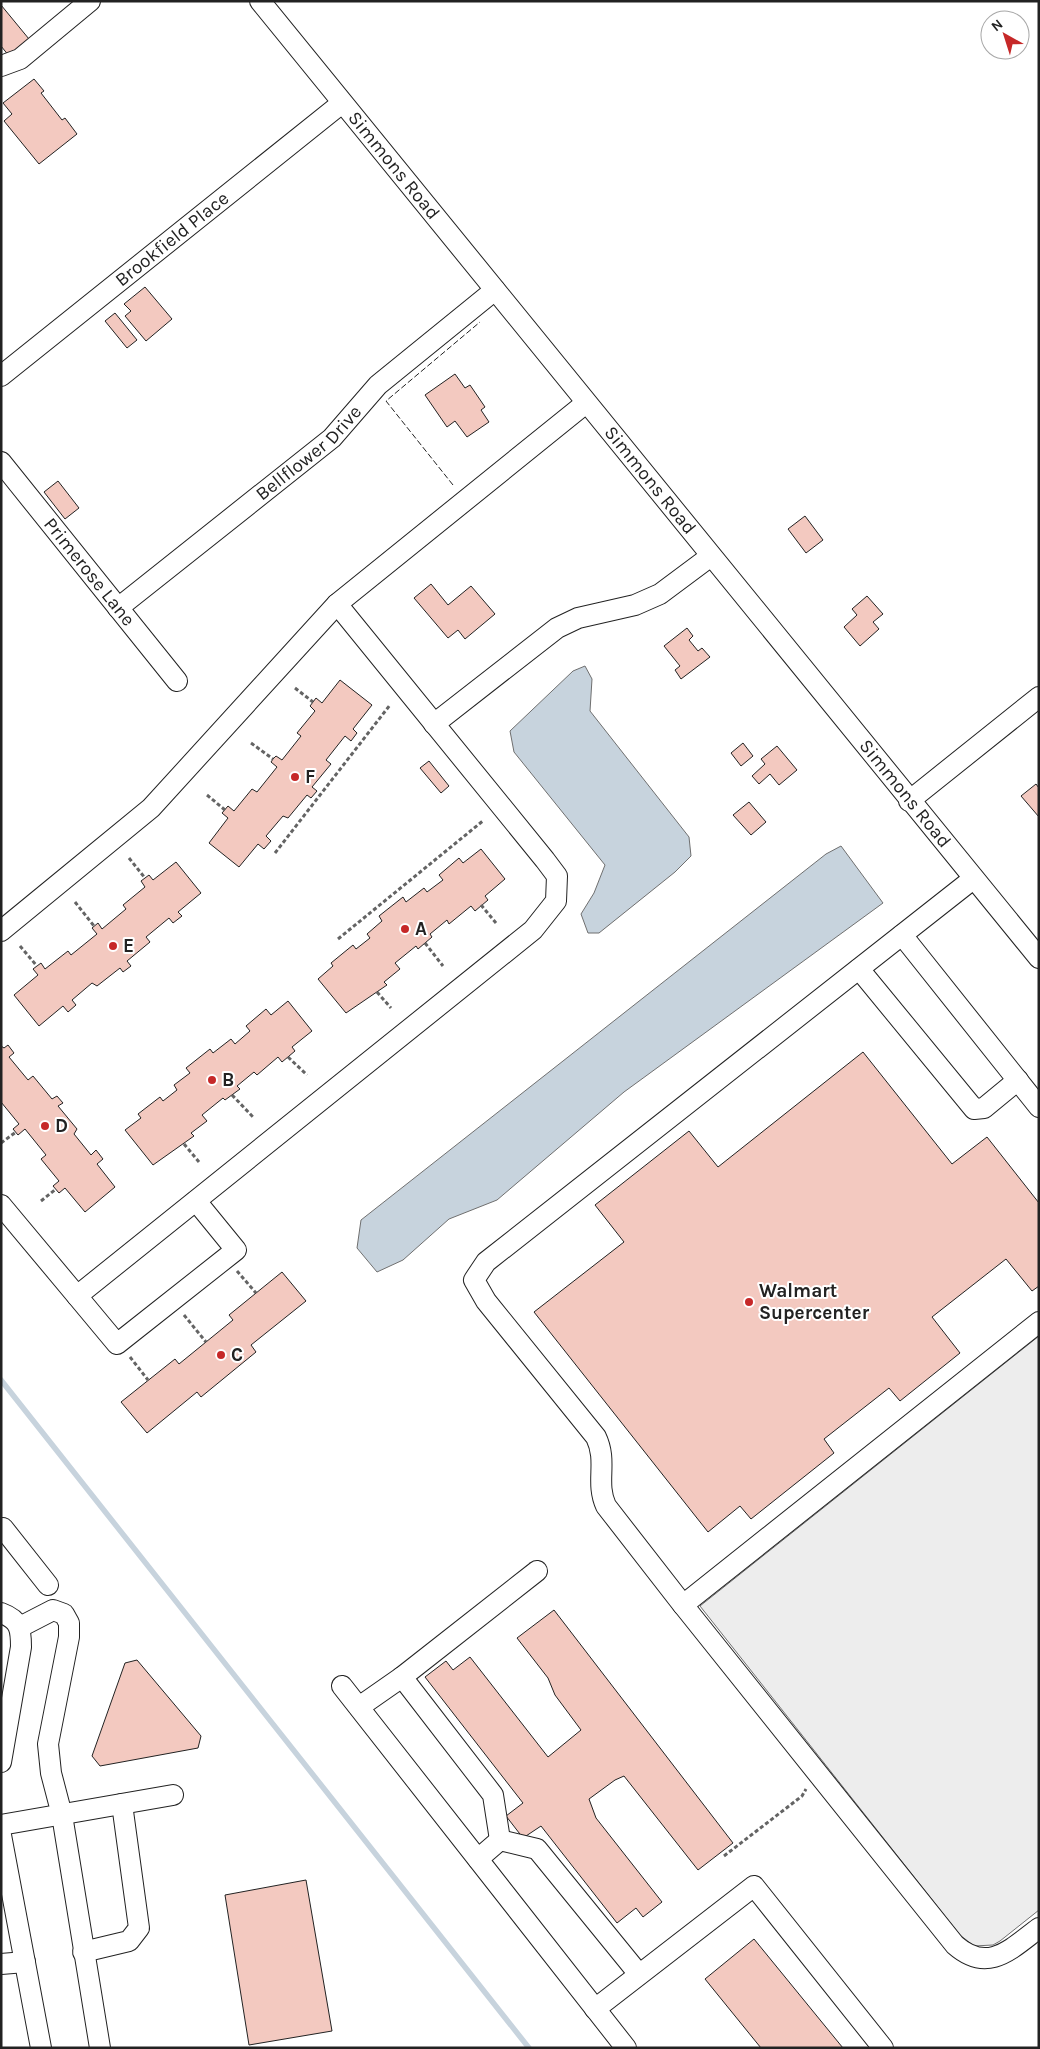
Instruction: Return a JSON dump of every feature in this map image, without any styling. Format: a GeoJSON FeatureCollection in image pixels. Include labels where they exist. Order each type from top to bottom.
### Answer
{"type":"FeatureCollection","features":[{"type":"Feature","properties":{"kind":"street"},"geometry":{"type":"LineString","coordinates":[[1,66],[20,59],[90,1]]}},
{"type":"Feature","properties":{"kind":"street","name":"Simmons Road"},"geometry":{"type":"LineString","coordinates":[[260,1],[909,801],[1039,958]]}},
{"type":"Feature","properties":{"kind":"street","name":"Brookfield Place"},"geometry":{"type":"LineString","coordinates":[[1,376],[342,103]]}},
{"type":"Feature","properties":{"kind":"street","name":"Bellflower Drive"},"geometry":{"type":"LineString","coordinates":[[118,608],[332,438],[378,385],[494,290]]}},
{"type":"Feature","properties":{"kind":"street"},"geometry":{"type":"LineString","coordinates":[[1,931],[151,808],[337,604],[586,403]]}},
{"type":"Feature","properties":{"kind":"street","name":"Primerose Lane"},"geometry":{"type":"LineString","coordinates":[[1,462],[177,682]]}},
{"type":"Feature","properties":{"kind":"street"},"geometry":{"type":"LineString","coordinates":[[434,724],[557,628],[578,618],[635,605],[660,594],[711,556]]}},
{"type":"Feature","properties":{"kind":"street"},"geometry":{"type":"LineString","coordinates":[[78,1296],[533,930],[556,901],[558,876],[337,604]]}},
{"type":"Feature","properties":{"kind":"street"},"geometry":{"type":"LineString","coordinates":[[909,801],[1039,697]]}},
{"type":"Feature","properties":{"kind":"street"},"geometry":{"type":"LineString","coordinates":[[973,879],[486,1262],[474,1280],[486,1301],[596,1437],[602,1448],[603,1459],[600,1485],[601,1496],[606,1506],[955,1945],[964,1953],[976,1957],[991,1958],[1006,1954],[1039,1928]]}},
{"type":"Feature","properties":{"kind":"street"},"geometry":{"type":"LineString","coordinates":[[902,935],[1039,1107]]}},
{"type":"Feature","properties":{"kind":"street"},"geometry":{"type":"LineString","coordinates":[[858,969],[974,1109],[984,1108],[1018,1080]]}},
{"type":"Feature","properties":{"kind":"street"},"geometry":{"type":"LineString","coordinates":[[1,1205],[117,1344],[236,1250],[196,1201]]}},
{"type":"Feature","properties":{"kind":"street"},"geometry":{"type":"LineString","coordinates":[[683,1605],[1039,1322]]}},
{"type":"Feature","properties":{"kind":"street"},"geometry":{"type":"LineString","coordinates":[[1,1530],[4,1528],[48,1585]]}},
{"type":"Feature","properties":{"kind":"street"},"geometry":{"type":"LineString","coordinates":[[359,1707],[402,1677],[537,1570]]}},
{"type":"Feature","properties":{"kind":"street"},"geometry":{"type":"LineString","coordinates":[[20,1627],[53,1610],[64,1614],[69,1623],[69,1637],[48,1744],[52,1773],[62,1814],[100,2048]]}},
{"type":"Feature","properties":{"kind":"street"},"geometry":{"type":"LineString","coordinates":[[1,1613],[14,1618],[20,1627],[21,1647],[1,1762]]}},
{"type":"Feature","properties":{"kind":"street"},"geometry":{"type":"LineString","coordinates":[[402,1677],[493,1796],[500,1840]]}},
{"type":"Feature","properties":{"kind":"street"},"geometry":{"type":"LineString","coordinates":[[342,1686],[626,2048]]}},
{"type":"Feature","properties":{"kind":"street"},"geometry":{"type":"LineString","coordinates":[[1,1825],[173,1795]]}},
{"type":"Feature","properties":{"kind":"street"},"geometry":{"type":"LineString","coordinates":[[84,1952],[129,1941],[139,1928],[122,1804]]}},
{"type":"Feature","properties":{"kind":"street"},"geometry":{"type":"LineString","coordinates":[[1,1835],[41,2048]]}},
{"type":"Feature","properties":{"kind":"street"},"geometry":{"type":"LineString","coordinates":[[478,1859],[500,1840]]}},
{"type":"Feature","properties":{"kind":"street"},"geometry":{"type":"LineString","coordinates":[[500,1840],[537,1849],[638,1973]]}},
{"type":"Feature","properties":{"kind":"street"},"geometry":{"type":"LineString","coordinates":[[595,2009],[638,1973],[754,1886],[883,2048]]}},
{"type":"Feature","properties":{"kind":"street"},"geometry":{"type":"LineString","coordinates":[[1,1964],[25,1962]]}},
{"type":"Feature","properties":{"kind":"path"},"geometry":{"type":"LineString","coordinates":[[295,688],[313,702]]}},
{"type":"Feature","properties":{"kind":"path"},"geometry":{"type":"LineString","coordinates":[[275,853],[390,705]]}},
{"type":"Feature","properties":{"kind":"path"},"geometry":{"type":"LineString","coordinates":[[251,743],[273,759]]}},
{"type":"Feature","properties":{"kind":"path"},"geometry":{"type":"LineString","coordinates":[[207,794],[224,810]]}},
{"type":"Feature","properties":{"kind":"path"},"geometry":{"type":"LineString","coordinates":[[338,939],[484,820]]}},
{"type":"Feature","properties":{"kind":"path"},"geometry":{"type":"LineString","coordinates":[[129,858],[145,878]]}},
{"type":"Feature","properties":{"kind":"path"},"geometry":{"type":"LineString","coordinates":[[75,902],[94,926]]}},
{"type":"Feature","properties":{"kind":"path"},"geometry":{"type":"LineString","coordinates":[[481,905],[496,923]]}},
{"type":"Feature","properties":{"kind":"path"},"geometry":{"type":"LineString","coordinates":[[425,943],[443,966]]}},
{"type":"Feature","properties":{"kind":"path"},"geometry":{"type":"LineString","coordinates":[[20,946],[37,966]]}},
{"type":"Feature","properties":{"kind":"path"},"geometry":{"type":"LineString","coordinates":[[377,992],[391,1008]]}},
{"type":"Feature","properties":{"kind":"path"},"geometry":{"type":"LineString","coordinates":[[288,1057],[307,1075]]}},
{"type":"Feature","properties":{"kind":"path"},"geometry":{"type":"LineString","coordinates":[[232,1094],[254,1118]]}},
{"type":"Feature","properties":{"kind":"path"},"geometry":{"type":"LineString","coordinates":[[1,1143],[16,1132]]}},
{"type":"Feature","properties":{"kind":"path"},"geometry":{"type":"LineString","coordinates":[[184,1144],[199,1162]]}},
{"type":"Feature","properties":{"kind":"path"},"geometry":{"type":"LineString","coordinates":[[41,1201],[56,1190]]}},
{"type":"Feature","properties":{"kind":"path"},"geometry":{"type":"LineString","coordinates":[[235,1269],[256,1293]]}},
{"type":"Feature","properties":{"kind":"path"},"geometry":{"type":"LineString","coordinates":[[182,1312],[206,1342]]}},
{"type":"Feature","properties":{"kind":"path"},"geometry":{"type":"LineString","coordinates":[[129,1356],[148,1380]]}},
{"type":"Feature","properties":{"kind":"path"},"geometry":{"type":"LineString","coordinates":[[724,1856],[802,1796],[806,1791],[806,1786]]}},
{"type":"Feature","properties":{"kind":"shaded area"},"geometry":{"type":"Polygon","coordinates":[[[585,666],[592,679],[590,711],[689,837],[691,856],[675,872],[599,933],[588,933],[581,914],[594,893],[605,865],[514,752],[510,731],[573,671],[585,666]]]}},
{"type":"Feature","properties":{"kind":"shaded area"},"geometry":{"type":"Polygon","coordinates":[[[841,846],[883,903],[624,1092],[497,1200],[449,1219],[403,1260],[377,1272],[357,1248],[361,1220],[826,854],[841,846]]]}},
{"type":"Feature","properties":{"kind":"shaded area"},"geometry":{"type":"Polygon","coordinates":[[[1039,1336],[1039,1910],[993,1945],[974,1946],[960,1935],[700,1606],[1039,1336]]]}},
{"type":"Feature","properties":{"kind":"building"},"geometry":{"type":"Polygon","coordinates":[[[1,5],[29,39],[9,56],[1,46],[1,5]]]}},
{"type":"Feature","properties":{"kind":"building"},"geometry":{"type":"Polygon","coordinates":[[[34,79],[44,91],[41,93],[62,120],[65,118],[77,134],[39,164],[4,121],[12,114],[3,103],[34,79]]]}},
{"type":"Feature","properties":{"kind":"building"},"geometry":{"type":"Polygon","coordinates":[[[145,287],[172,319],[146,341],[125,316],[131,311],[124,304],[145,287]]]}},
{"type":"Feature","properties":{"kind":"building"},"geometry":{"type":"Polygon","coordinates":[[[115,313],[137,340],[127,348],[105,321],[115,313]]]}},
{"type":"Feature","properties":{"kind":"building"},"geometry":{"type":"Polygon","coordinates":[[[455,374],[465,388],[470,385],[485,407],[481,410],[489,422],[467,437],[455,421],[447,427],[425,395],[455,374]]]}},
{"type":"Feature","properties":{"kind":"building"},"geometry":{"type":"Polygon","coordinates":[[[58,481],[79,508],[65,519],[44,492],[58,481]]]}},
{"type":"Feature","properties":{"kind":"building"},"geometry":{"type":"Polygon","coordinates":[[[805,516],[823,540],[806,553],[788,529],[805,516]]]}},
{"type":"Feature","properties":{"kind":"building"},"geometry":{"type":"Polygon","coordinates":[[[431,584],[448,605],[471,586],[495,614],[465,639],[458,630],[448,638],[414,598],[431,584]]]}},
{"type":"Feature","properties":{"kind":"building"},"geometry":{"type":"Polygon","coordinates":[[[867,596],[883,614],[873,622],[879,629],[860,646],[844,627],[857,615],[852,609],[867,596]]]}},
{"type":"Feature","properties":{"kind":"building"},"geometry":{"type":"Polygon","coordinates":[[[687,628],[693,636],[689,640],[698,651],[702,648],[710,657],[681,679],[675,670],[680,666],[664,646],[687,628]]]}},
{"type":"Feature","properties":{"kind":"building","name":"F"},"geometry":{"type":"Polygon","coordinates":[[[340,680],[372,705],[353,729],[357,733],[351,741],[345,736],[326,760],[331,764],[312,787],[317,791],[311,798],[307,795],[288,818],[283,816],[266,836],[271,841],[264,849],[258,844],[239,867],[209,843],[228,818],[222,813],[228,806],[234,811],[252,789],[257,792],[277,767],[271,762],[273,759],[276,756],[282,760],[301,736],[297,733],[315,711],[310,706],[316,698],[322,703],[340,680]]]}},
{"type":"Feature","properties":{"kind":"building"},"geometry":{"type":"Polygon","coordinates":[[[743,743],[753,756],[741,766],[731,753],[743,743]]]}},
{"type":"Feature","properties":{"kind":"building"},"geometry":{"type":"Polygon","coordinates":[[[777,746],[797,770],[779,785],[770,774],[759,784],[752,776],[765,764],[761,759],[777,746]]]}},
{"type":"Feature","properties":{"kind":"building"},"geometry":{"type":"Polygon","coordinates":[[[429,761],[449,786],[441,793],[420,768],[429,761]]]}},
{"type":"Feature","properties":{"kind":"building"},"geometry":{"type":"Polygon","coordinates":[[[1036,784],[1039,788],[1039,817],[1021,796],[1036,784]]]}},
{"type":"Feature","properties":{"kind":"building"},"geometry":{"type":"Polygon","coordinates":[[[749,802],[766,822],[751,835],[733,815],[749,802]]]}},
{"type":"Feature","properties":{"kind":"building","name":"A"},"geometry":{"type":"Polygon","coordinates":[[[481,849],[505,879],[485,896],[488,900],[475,911],[471,906],[449,924],[447,920],[430,934],[432,937],[418,949],[416,946],[395,963],[400,969],[384,982],[387,985],[346,1013],[318,979],[333,966],[331,963],[353,945],[356,949],[370,938],[367,934],[382,921],[379,916],[403,897],[406,902],[424,888],[427,892],[443,880],[439,875],[459,858],[463,863],[481,849]]]}},
{"type":"Feature","properties":{"kind":"building","name":"E"},"geometry":{"type":"Polygon","coordinates":[[[176,862],[201,893],[178,912],[182,916],[173,923],[169,918],[146,937],[150,942],[127,961],[131,966],[123,972],[120,968],[97,986],[92,983],[72,1000],[76,1005],[68,1012],[63,1006],[39,1026],[14,995],[38,975],[33,969],[41,963],[45,969],[68,951],[71,955],[97,934],[92,928],[98,923],[102,929],[126,909],[123,905],[145,887],[141,881],[149,875],[153,880],[176,862]]]}},
{"type":"Feature","properties":{"kind":"building","name":"B"},"geometry":{"type":"Polygon","coordinates":[[[288,1001],[312,1031],[292,1047],[295,1051],[282,1062],[278,1057],[257,1075],[254,1072],[237,1086],[240,1089],[225,1100],[223,1098],[202,1115],[207,1121],[191,1133],[194,1136],[153,1165],[125,1130],[141,1118],[138,1114],[160,1097],[163,1101],[177,1090],[174,1085],[190,1073],[186,1068],[210,1049],[213,1053],[231,1039],[235,1044],[250,1031],[246,1026],[266,1009],[271,1015],[288,1001]]]}},
{"type":"Feature","properties":{"kind":"building","name":"D"},"geometry":{"type":"Polygon","coordinates":[[[8,1045],[14,1053],[9,1057],[28,1080],[33,1076],[52,1099],[57,1096],[63,1103],[58,1106],[77,1129],[74,1134],[91,1155],[96,1150],[103,1159],[97,1164],[115,1187],[85,1212],[65,1188],[59,1193],[53,1186],[59,1181],[41,1159],[46,1155],[25,1129],[18,1135],[13,1129],[19,1124],[1,1102],[1,1046],[4,1048],[8,1045]]]}},
{"type":"Feature","properties":{"kind":"building","name":"Walmart Supercenter"},"geometry":{"type":"Polygon","coordinates":[[[863,1052],[952,1164],[987,1137],[1039,1203],[1039,1286],[1032,1291],[1006,1259],[932,1317],[960,1353],[900,1401],[889,1388],[824,1439],[834,1453],[751,1519],[740,1506],[708,1532],[534,1312],[624,1242],[595,1205],[689,1131],[718,1167],[863,1052]]]}},
{"type":"Feature","properties":{"kind":"building","name":"C"},"geometry":{"type":"Polygon","coordinates":[[[282,1272],[306,1301],[251,1345],[256,1352],[201,1397],[197,1392],[147,1433],[121,1402],[175,1359],[179,1364],[233,1320],[229,1315],[282,1272]]]}},
{"type":"Feature","properties":{"kind":"building"},"geometry":{"type":"Polygon","coordinates":[[[554,1610],[733,1843],[698,1870],[624,1776],[615,1780],[589,1799],[596,1818],[662,1902],[643,1917],[636,1908],[617,1923],[541,1826],[523,1838],[506,1816],[523,1803],[425,1677],[446,1661],[453,1670],[470,1657],[548,1757],[581,1730],[555,1695],[548,1678],[517,1638],[554,1610]]]}},
{"type":"Feature","properties":{"kind":"building"},"geometry":{"type":"Polygon","coordinates":[[[137,1660],[201,1736],[198,1748],[100,1766],[92,1756],[125,1663],[137,1660]]]}},
{"type":"Feature","properties":{"kind":"building"},"geometry":{"type":"Polygon","coordinates":[[[306,1880],[332,2031],[249,2045],[225,1895],[306,1880]]]}},
{"type":"Feature","properties":{"kind":"building"},"geometry":{"type":"Polygon","coordinates":[[[754,1939],[843,2048],[761,2048],[705,1979],[754,1939]]]}},
{"type":"Feature","properties":{"kind":"waterway"},"geometry":{"type":"LineString","coordinates":[[1,1380],[529,2048]]}},
{"type":"Feature","properties":{"kind":"fence"},"geometry":{"type":"LineString","coordinates":[[453,485],[386,401],[480,322]]}},
{"type":"Feature","properties":{"kind":"place","name":"F"},"geometry":{"type":"Point","coordinates":[295,777]}},
{"type":"Feature","properties":{"kind":"place","name":"A"},"geometry":{"type":"Point","coordinates":[405,929]}},
{"type":"Feature","properties":{"kind":"place","name":"E"},"geometry":{"type":"Point","coordinates":[113,946]}},
{"type":"Feature","properties":{"kind":"place","name":"B"},"geometry":{"type":"Point","coordinates":[212,1080]}},
{"type":"Feature","properties":{"kind":"place","name":"D"},"geometry":{"type":"Point","coordinates":[45,1126]}},
{"type":"Feature","properties":{"kind":"place","name":"Walmart Supercenter"},"geometry":{"type":"Point","coordinates":[749,1302]}},
{"type":"Feature","properties":{"kind":"place","name":"C"},"geometry":{"type":"Point","coordinates":[221,1355]}}]}
